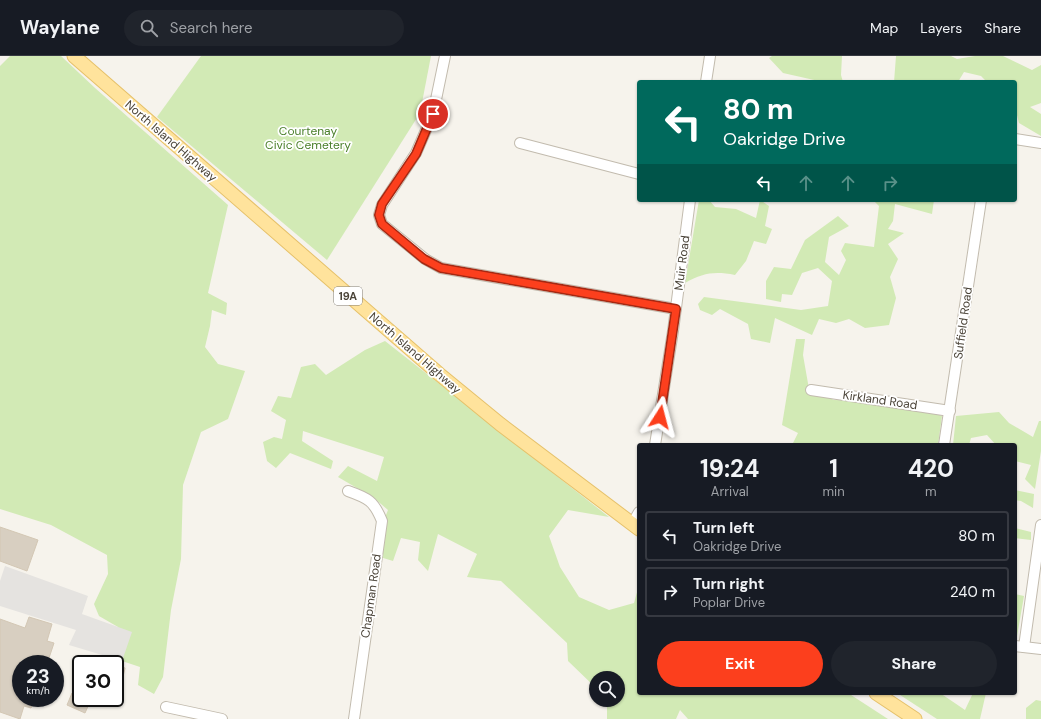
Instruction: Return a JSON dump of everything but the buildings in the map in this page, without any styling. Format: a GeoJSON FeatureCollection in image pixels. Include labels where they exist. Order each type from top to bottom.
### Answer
{"type":"FeatureCollection","features":[{"type":"Feature","properties":{"kind":"main road","name":"North Island Highway"},"geometry":{"type":"LineString","coordinates":[[74,56],[446,379],[500,424],[636,527]]}},
{"type":"Feature","properties":{"kind":"main road"},"geometry":{"type":"LineString","coordinates":[[879,695],[915,719]]}},
{"type":"Feature","properties":{"kind":"street"},"geometry":{"type":"LineString","coordinates":[[445,56],[433,114],[416,154],[382,204],[379,215],[382,224],[424,259],[441,268],[676,309]]}},
{"type":"Feature","properties":{"kind":"street"},"geometry":{"type":"LineString","coordinates":[[706,80],[710,56]]}},
{"type":"Feature","properties":{"kind":"street"},"geometry":{"type":"LineString","coordinates":[[1017,140],[1041,143]]}},
{"type":"Feature","properties":{"kind":"street"},"geometry":{"type":"LineString","coordinates":[[520,143],[637,173]]}},
{"type":"Feature","properties":{"kind":"street","name":"Muir Road"},"geometry":{"type":"LineString","coordinates":[[655,443],[676,309],[690,202]]}},
{"type":"Feature","properties":{"kind":"street","name":"Suffield Road"},"geometry":{"type":"LineString","coordinates":[[944,443],[981,202]]}},
{"type":"Feature","properties":{"kind":"street","name":"Kirkland Road"},"geometry":{"type":"LineString","coordinates":[[811,390],[950,410]]}},
{"type":"Feature","properties":{"kind":"street","name":"Chapman Road"},"geometry":{"type":"LineString","coordinates":[[348,491],[367,498],[377,508],[382,521],[354,719]]}},
{"type":"Feature","properties":{"kind":"street"},"geometry":{"type":"LineString","coordinates":[[1041,525],[1020,646],[1041,649]]}},
{"type":"Feature","properties":{"kind":"street"},"geometry":{"type":"LineString","coordinates":[[166,707],[222,719]]}},
{"type":"Feature","properties":{"kind":"green space"},"geometry":{"type":"Polygon","coordinates":[[[10,56],[61,56],[95,88],[228,205],[208,293],[227,303],[226,315],[212,310],[205,347],[218,364],[245,371],[228,419],[201,432],[183,485],[181,559],[171,610],[163,677],[154,694],[138,685],[140,667],[124,662],[124,655],[120,655],[119,649],[118,627],[99,616],[94,604],[108,574],[107,555],[51,525],[0,509],[0,66],[10,56]]]}},
{"type":"Feature","properties":{"kind":"green space","name":"Courtenay Civic Cemetery"},"geometry":{"type":"Polygon","coordinates":[[[201,56],[431,56],[420,113],[327,260],[157,117],[201,56]]]}},
{"type":"Feature","properties":{"kind":"green space"},"geometry":{"type":"Polygon","coordinates":[[[772,56],[842,56],[841,75],[842,80],[814,80],[783,73],[769,58],[772,56]]]}},
{"type":"Feature","properties":{"kind":"green space"},"geometry":{"type":"Polygon","coordinates":[[[896,56],[951,56],[957,59],[975,56],[1003,56],[1032,70],[1041,65],[1041,103],[1030,107],[1041,114],[1041,136],[1019,123],[1017,115],[1017,80],[985,80],[981,76],[964,72],[959,80],[894,80],[896,56]]]}},
{"type":"Feature","properties":{"kind":"green space"},"geometry":{"type":"Polygon","coordinates":[[[699,202],[711,202],[715,207],[736,209],[756,218],[760,202],[763,202],[769,206],[765,226],[772,229],[766,244],[754,241],[746,261],[735,275],[715,273],[697,277],[685,283],[699,202]]]}},
{"type":"Feature","properties":{"kind":"green space"},"geometry":{"type":"Polygon","coordinates":[[[875,202],[934,202],[932,214],[895,204],[893,221],[888,229],[904,233],[888,244],[898,259],[890,277],[896,298],[889,325],[865,328],[849,319],[836,323],[819,319],[812,335],[775,318],[770,343],[751,339],[748,324],[720,309],[712,315],[700,310],[698,304],[704,297],[801,310],[828,306],[832,281],[818,268],[802,273],[792,295],[782,294],[781,302],[766,299],[766,281],[774,267],[791,269],[805,240],[838,216],[849,226],[829,237],[825,262],[839,275],[846,260],[841,251],[845,243],[874,247],[879,206],[875,202]]]}},
{"type":"Feature","properties":{"kind":"green space"},"geometry":{"type":"Polygon","coordinates":[[[796,339],[805,339],[803,355],[809,389],[834,400],[878,401],[916,406],[942,416],[938,443],[793,443],[798,433],[782,425],[796,339]]]}},
{"type":"Feature","properties":{"kind":"green space"},"geometry":{"type":"Polygon","coordinates":[[[385,341],[609,517],[568,510],[549,536],[560,567],[579,597],[609,610],[634,603],[637,592],[637,695],[851,695],[888,719],[688,719],[680,710],[676,719],[607,719],[607,707],[625,707],[625,671],[589,671],[589,681],[568,661],[567,643],[501,581],[467,577],[477,554],[438,534],[428,571],[418,560],[420,542],[401,538],[393,561],[380,557],[382,525],[388,510],[374,498],[338,477],[348,466],[377,481],[384,457],[303,431],[302,441],[333,461],[331,469],[290,453],[276,468],[267,461],[263,442],[274,437],[282,439],[286,420],[271,411],[278,396],[291,398],[301,367],[315,364],[326,375],[365,350],[385,341]]]}},
{"type":"Feature","properties":{"kind":"green space"},"geometry":{"type":"Polygon","coordinates":[[[999,412],[1009,423],[1033,437],[1039,421],[1041,421],[1041,451],[1035,489],[1025,479],[1031,465],[1017,462],[1017,443],[994,443],[987,435],[971,438],[970,443],[953,443],[956,416],[999,412]]]}},
{"type":"Feature","properties":{"kind":"green space"},"geometry":{"type":"Polygon","coordinates":[[[1017,490],[1034,494],[1033,508],[1017,500],[1017,490]]]}},
{"type":"Feature","properties":{"kind":"green space"},"geometry":{"type":"Polygon","coordinates":[[[1017,528],[1031,532],[1031,540],[1017,538],[1017,528]]]}},
{"type":"Feature","properties":{"kind":"green space"},"geometry":{"type":"Polygon","coordinates":[[[1017,594],[1024,596],[1017,636],[1017,594]]]}},
{"type":"Feature","properties":{"kind":"green space"},"geometry":{"type":"Polygon","coordinates":[[[900,695],[943,695],[965,710],[972,695],[986,695],[980,719],[937,719],[900,695]]]}},
{"type":"Feature","properties":{"kind":"green space"},"geometry":{"type":"Polygon","coordinates":[[[1036,700],[1041,701],[1041,719],[1026,719],[1026,708],[1036,700]]]}},
{"type":"Feature","properties":{"kind":"shaded area"},"geometry":{"type":"Polygon","coordinates":[[[5,566],[88,596],[82,614],[132,632],[124,655],[102,655],[69,645],[76,630],[0,606],[0,581],[5,566]]]}},
{"type":"Feature","properties":{"kind":"route"},"geometry":{"type":"LineString","coordinates":[[433,114],[416,154],[382,204],[379,215],[382,224],[424,259],[441,268],[582,294],[676,309],[660,417]]}}]}
